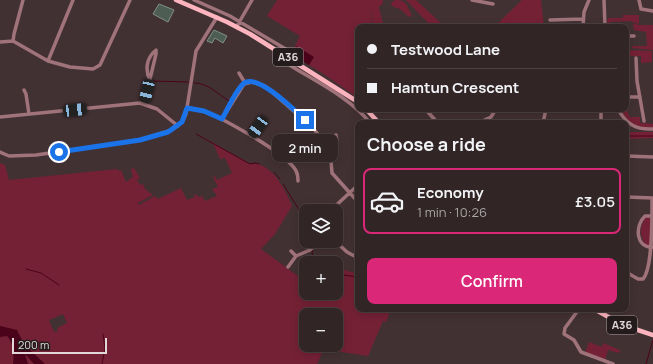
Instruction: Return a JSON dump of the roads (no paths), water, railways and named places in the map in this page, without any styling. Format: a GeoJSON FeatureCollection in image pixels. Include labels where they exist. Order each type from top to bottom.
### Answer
{"type":"FeatureCollection","features":[{"type":"Feature","properties":{"kind":"main road","name":"A36"},"geometry":{"type":"LineString","coordinates":[[176,0],[236,26],[355,100]]}},
{"type":"Feature","properties":{"kind":"main road"},"geometry":{"type":"LineString","coordinates":[[370,112],[376,120]]}},
{"type":"Feature","properties":{"kind":"main road","name":"A36"},"geometry":{"type":"LineString","coordinates":[[599,312],[623,325],[653,334]]}},
{"type":"Feature","properties":{"kind":"street"},"geometry":{"type":"LineString","coordinates":[[13,41],[23,0]]}},
{"type":"Feature","properties":{"kind":"street"},"geometry":{"type":"LineString","coordinates":[[48,61],[73,0]]}},
{"type":"Feature","properties":{"kind":"street"},"geometry":{"type":"LineString","coordinates":[[0,42],[13,41],[48,61],[79,68],[93,68],[100,65],[130,0]]}},
{"type":"Feature","properties":{"kind":"street"},"geometry":{"type":"LineString","coordinates":[[194,0],[239,21],[289,51],[289,63],[291,66],[355,107]]}},
{"type":"Feature","properties":{"kind":"street"},"geometry":{"type":"LineString","coordinates":[[236,26],[252,0]]}},
{"type":"Feature","properties":{"kind":"street"},"geometry":{"type":"LineString","coordinates":[[473,0],[493,4]]}},
{"type":"Feature","properties":{"kind":"street"},"geometry":{"type":"LineString","coordinates":[[583,24],[583,19],[589,0]]}},
{"type":"Feature","properties":{"kind":"street"},"geometry":{"type":"LineString","coordinates":[[604,0],[605,24]]}},
{"type":"Feature","properties":{"kind":"street"},"geometry":{"type":"LineString","coordinates":[[639,0],[641,10],[653,11]]}},
{"type":"Feature","properties":{"kind":"street"},"geometry":{"type":"LineString","coordinates":[[0,152],[7,156],[20,156],[69,151],[146,139],[168,132],[178,126],[184,119],[187,108],[196,51],[217,17]]}},
{"type":"Feature","properties":{"kind":"street"},"geometry":{"type":"LineString","coordinates":[[550,20],[583,19]]}},
{"type":"Feature","properties":{"kind":"street"},"geometry":{"type":"LineString","coordinates":[[629,36],[634,36]]}},
{"type":"Feature","properties":{"kind":"street"},"geometry":{"type":"LineString","coordinates":[[144,104],[150,81],[156,50],[148,60],[147,75],[150,81]]}},
{"type":"Feature","properties":{"kind":"street"},"geometry":{"type":"LineString","coordinates":[[636,58],[637,81],[644,121]]}},
{"type":"Feature","properties":{"kind":"street"},"geometry":{"type":"LineString","coordinates":[[239,73],[245,83]]}},
{"type":"Feature","properties":{"kind":"street"},"geometry":{"type":"LineString","coordinates":[[222,119],[245,83]]}},
{"type":"Feature","properties":{"kind":"street"},"geometry":{"type":"LineString","coordinates":[[245,83],[255,83],[267,88],[311,125],[330,150],[331,172],[355,199]]}},
{"type":"Feature","properties":{"kind":"street"},"geometry":{"type":"LineString","coordinates":[[24,90],[29,114]]}},
{"type":"Feature","properties":{"kind":"street"},"geometry":{"type":"LineString","coordinates":[[629,97],[640,97]]}},
{"type":"Feature","properties":{"kind":"street"},"geometry":{"type":"LineString","coordinates":[[0,117],[144,104],[157,109],[178,126]]}},
{"type":"Feature","properties":{"kind":"street"},"geometry":{"type":"LineString","coordinates":[[187,108],[204,111],[222,119],[274,150],[292,165],[296,171],[298,180]]}},
{"type":"Feature","properties":{"kind":"street"},"geometry":{"type":"LineString","coordinates":[[361,112],[368,120]]}},
{"type":"Feature","properties":{"kind":"street"},"geometry":{"type":"LineString","coordinates":[[428,112],[435,120]]}},
{"type":"Feature","properties":{"kind":"street"},"geometry":{"type":"LineString","coordinates":[[485,120],[490,118],[494,112]]}},
{"type":"Feature","properties":{"kind":"street"},"geometry":{"type":"LineString","coordinates":[[251,136],[263,120]]}},
{"type":"Feature","properties":{"kind":"street"},"geometry":{"type":"LineString","coordinates":[[629,124],[643,129],[653,129]]}},
{"type":"Feature","properties":{"kind":"street"},"geometry":{"type":"LineString","coordinates":[[328,146],[338,139]]}},
{"type":"Feature","properties":{"kind":"street"},"geometry":{"type":"LineString","coordinates":[[629,156],[653,157]]}},
{"type":"Feature","properties":{"kind":"street"},"geometry":{"type":"LineString","coordinates":[[338,204],[355,188]]}},
{"type":"Feature","properties":{"kind":"street"},"geometry":{"type":"LineString","coordinates":[[629,197],[652,198],[653,247],[653,258],[646,276],[643,279],[638,279],[629,274]]}},
{"type":"Feature","properties":{"kind":"street"},"geometry":{"type":"LineString","coordinates":[[652,216],[645,216],[641,220],[638,232],[643,245],[646,247],[653,247]]}},
{"type":"Feature","properties":{"kind":"street"},"geometry":{"type":"LineString","coordinates":[[288,267],[296,256],[312,248]]}},
{"type":"Feature","properties":{"kind":"street"},"geometry":{"type":"LineString","coordinates":[[343,248],[355,256]]}},
{"type":"Feature","properties":{"kind":"street"},"geometry":{"type":"LineString","coordinates":[[291,251],[296,256]]}},
{"type":"Feature","properties":{"kind":"street"},"geometry":{"type":"LineString","coordinates":[[577,312],[566,326],[563,333],[575,341],[581,352],[613,364]]}},
{"type":"Feature","properties":{"kind":"waterway"},"geometry":{"type":"LineString","coordinates":[[154,81],[189,82]]}},
{"type":"Feature","properties":{"kind":"waterway"},"geometry":{"type":"LineString","coordinates":[[194,83],[199,83],[213,89],[229,101]]}},
{"type":"Feature","properties":{"kind":"waterway"},"geometry":{"type":"LineString","coordinates":[[196,134],[250,164],[259,164]]}},
{"type":"Feature","properties":{"kind":"waterway"},"geometry":{"type":"LineString","coordinates":[[629,136],[653,136]]}},
{"type":"Feature","properties":{"kind":"waterway"},"geometry":{"type":"LineString","coordinates":[[274,172],[280,179]]}},
{"type":"Feature","properties":{"kind":"waterway"},"geometry":{"type":"LineString","coordinates":[[283,184],[299,210]]}},
{"type":"Feature","properties":{"kind":"waterway"},"geometry":{"type":"LineString","coordinates":[[312,250],[312,256]]}},
{"type":"Feature","properties":{"kind":"waterway"},"geometry":{"type":"LineString","coordinates":[[26,269],[41,273],[59,285]]}},
{"type":"Feature","properties":{"kind":"waterway"},"geometry":{"type":"LineString","coordinates":[[343,275],[355,277]]}},
{"type":"Feature","properties":{"kind":"waterway"},"geometry":{"type":"LineString","coordinates":[[102,364],[105,348],[103,334]]}},
{"type":"Feature","properties":{"kind":"waterway"},"geometry":{"type":"LineString","coordinates":[[646,364],[653,340]]}}]}
